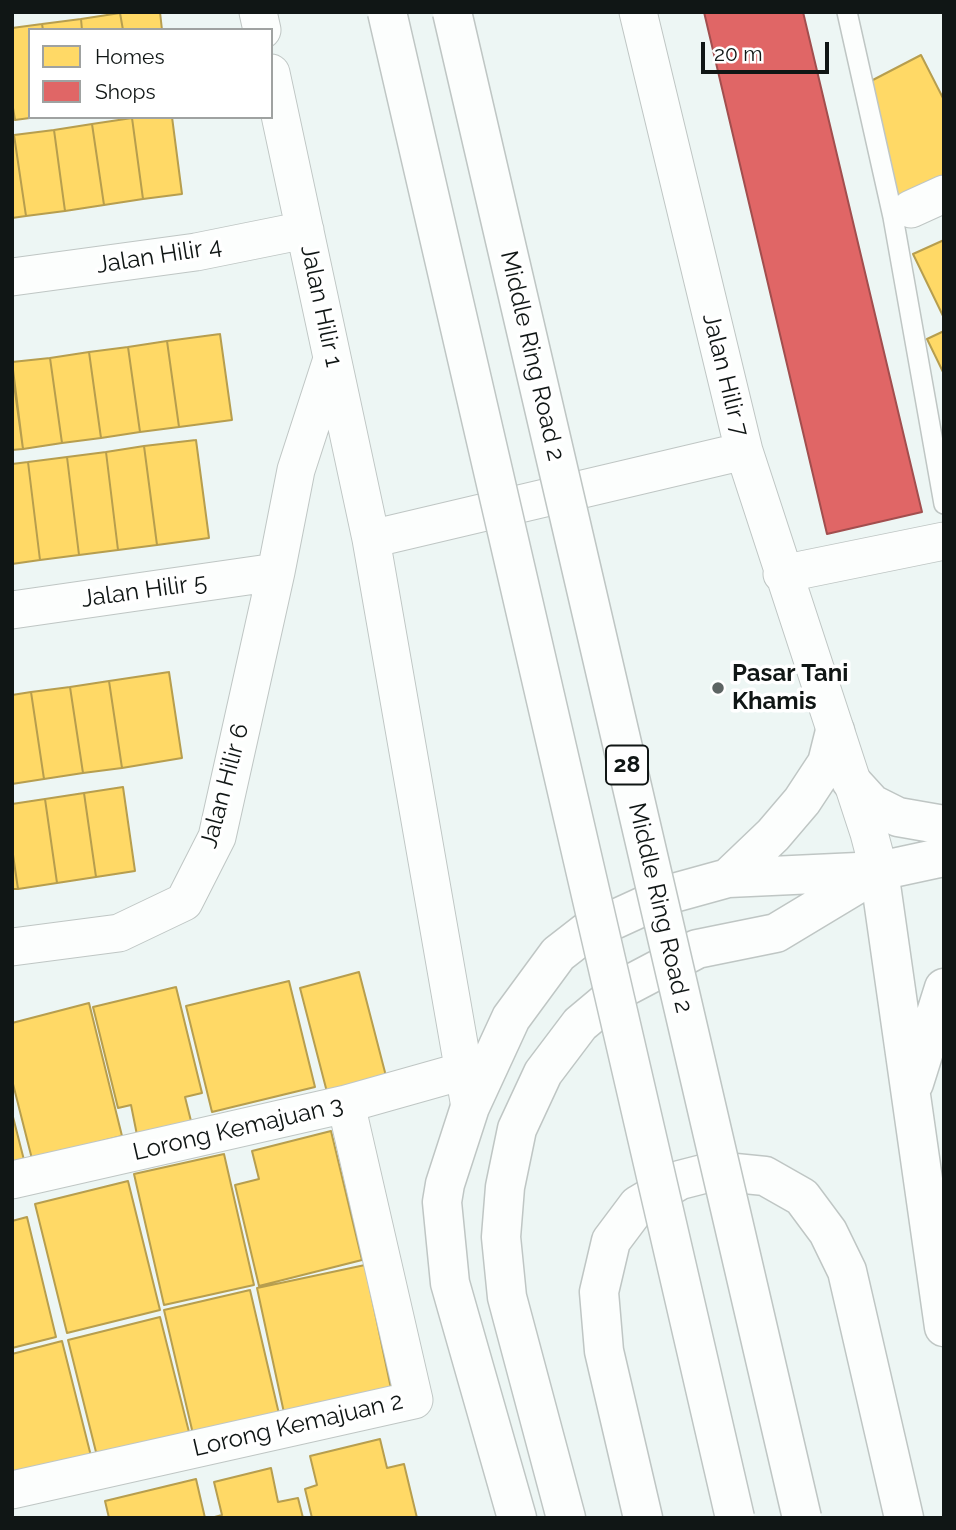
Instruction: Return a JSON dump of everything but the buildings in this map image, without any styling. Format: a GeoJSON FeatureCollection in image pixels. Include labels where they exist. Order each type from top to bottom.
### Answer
{"type":"FeatureCollection","features":[{"type":"Feature","properties":{"kind":"main road"},"geometry":{"type":"LineString","coordinates":[[387,12],[735,1518]]}},
{"type":"Feature","properties":{"kind":"main road","name":"Middle Ring Road 2"},"geometry":{"type":"LineString","coordinates":[[452,12],[802,1518]]}},
{"type":"Feature","properties":{"kind":"main road"},"geometry":{"type":"LineString","coordinates":[[728,878],[773,835],[802,801],[827,763],[835,731]]}},
{"type":"Feature","properties":{"kind":"main road"},"geometry":{"type":"LineString","coordinates":[[851,781],[872,804],[898,817],[944,825]]}},
{"type":"Feature","properties":{"kind":"main road"},"geometry":{"type":"LineString","coordinates":[[517,1518],[450,1283],[442,1202],[466,1089],[511,1018],[558,954],[585,933],[670,894],[728,878],[879,872],[944,857]]}},
{"type":"Feature","properties":{"kind":"main road"},"geometry":{"type":"LineString","coordinates":[[879,872],[944,1326]]}},
{"type":"Feature","properties":{"kind":"main road"},"geometry":{"type":"LineString","coordinates":[[566,1518],[507,1297],[501,1237],[505,1187],[517,1129],[544,1073],[580,1024],[623,988],[697,949],[776,933],[879,872]]}},
{"type":"Feature","properties":{"kind":"main road"},"geometry":{"type":"LineString","coordinates":[[911,1093],[944,988]]}},
{"type":"Feature","properties":{"kind":"main road"},"geometry":{"type":"LineString","coordinates":[[643,1518],[604,1351],[599,1292],[611,1241],[638,1205],[680,1180],[715,1171],[765,1176],[802,1197],[828,1232],[847,1271],[904,1518]]}},
{"type":"Feature","properties":{"kind":"street","name":"Jalan Hilir 7"},"geometry":{"type":"LineString","coordinates":[[638,12],[744,451],[879,872]]}},
{"type":"Feature","properties":{"kind":"street","name":"Jalan Hilir 1"},"geometry":{"type":"LineString","coordinates":[[273,83],[371,539],[466,1089]]}},
{"type":"Feature","properties":{"kind":"street"},"geometry":{"type":"LineString","coordinates":[[911,209],[944,194]]}},
{"type":"Feature","properties":{"kind":"street","name":"Jalan Hilir 4"},"geometry":{"type":"LineString","coordinates":[[12,277],[196,252],[305,229]]}},
{"type":"Feature","properties":{"kind":"street","name":"Jalan Hilir 6"},"geometry":{"type":"LineString","coordinates":[[12,947],[119,933],[184,902],[217,837],[296,470],[332,357]]}},
{"type":"Feature","properties":{"kind":"street"},"geometry":{"type":"LineString","coordinates":[[371,539],[744,451]]}},
{"type":"Feature","properties":{"kind":"street"},"geometry":{"type":"LineString","coordinates":[[782,574],[944,541]]}},
{"type":"Feature","properties":{"kind":"street","name":"Jalan Hilir 5"},"geometry":{"type":"LineString","coordinates":[[12,610],[276,572]]}},
{"type":"Feature","properties":{"kind":"street","name":"Lorong Kemajuan 3"},"geometry":{"type":"LineString","coordinates":[[12,1180],[346,1104],[466,1089]]}},
{"type":"Feature","properties":{"kind":"street","name":"Lorong Kemajuan 2"},"geometry":{"type":"LineString","coordinates":[[12,1489],[414,1400],[346,1104]]}},
{"type":"Feature","properties":{"kind":"lane"},"geometry":{"type":"LineString","coordinates":[[847,12],[893,217],[944,504]]}},
{"type":"Feature","properties":{"kind":"place","name":"Pasar Tani Khamis"},"geometry":{"type":"Point","coordinates":[718,688]}}]}
